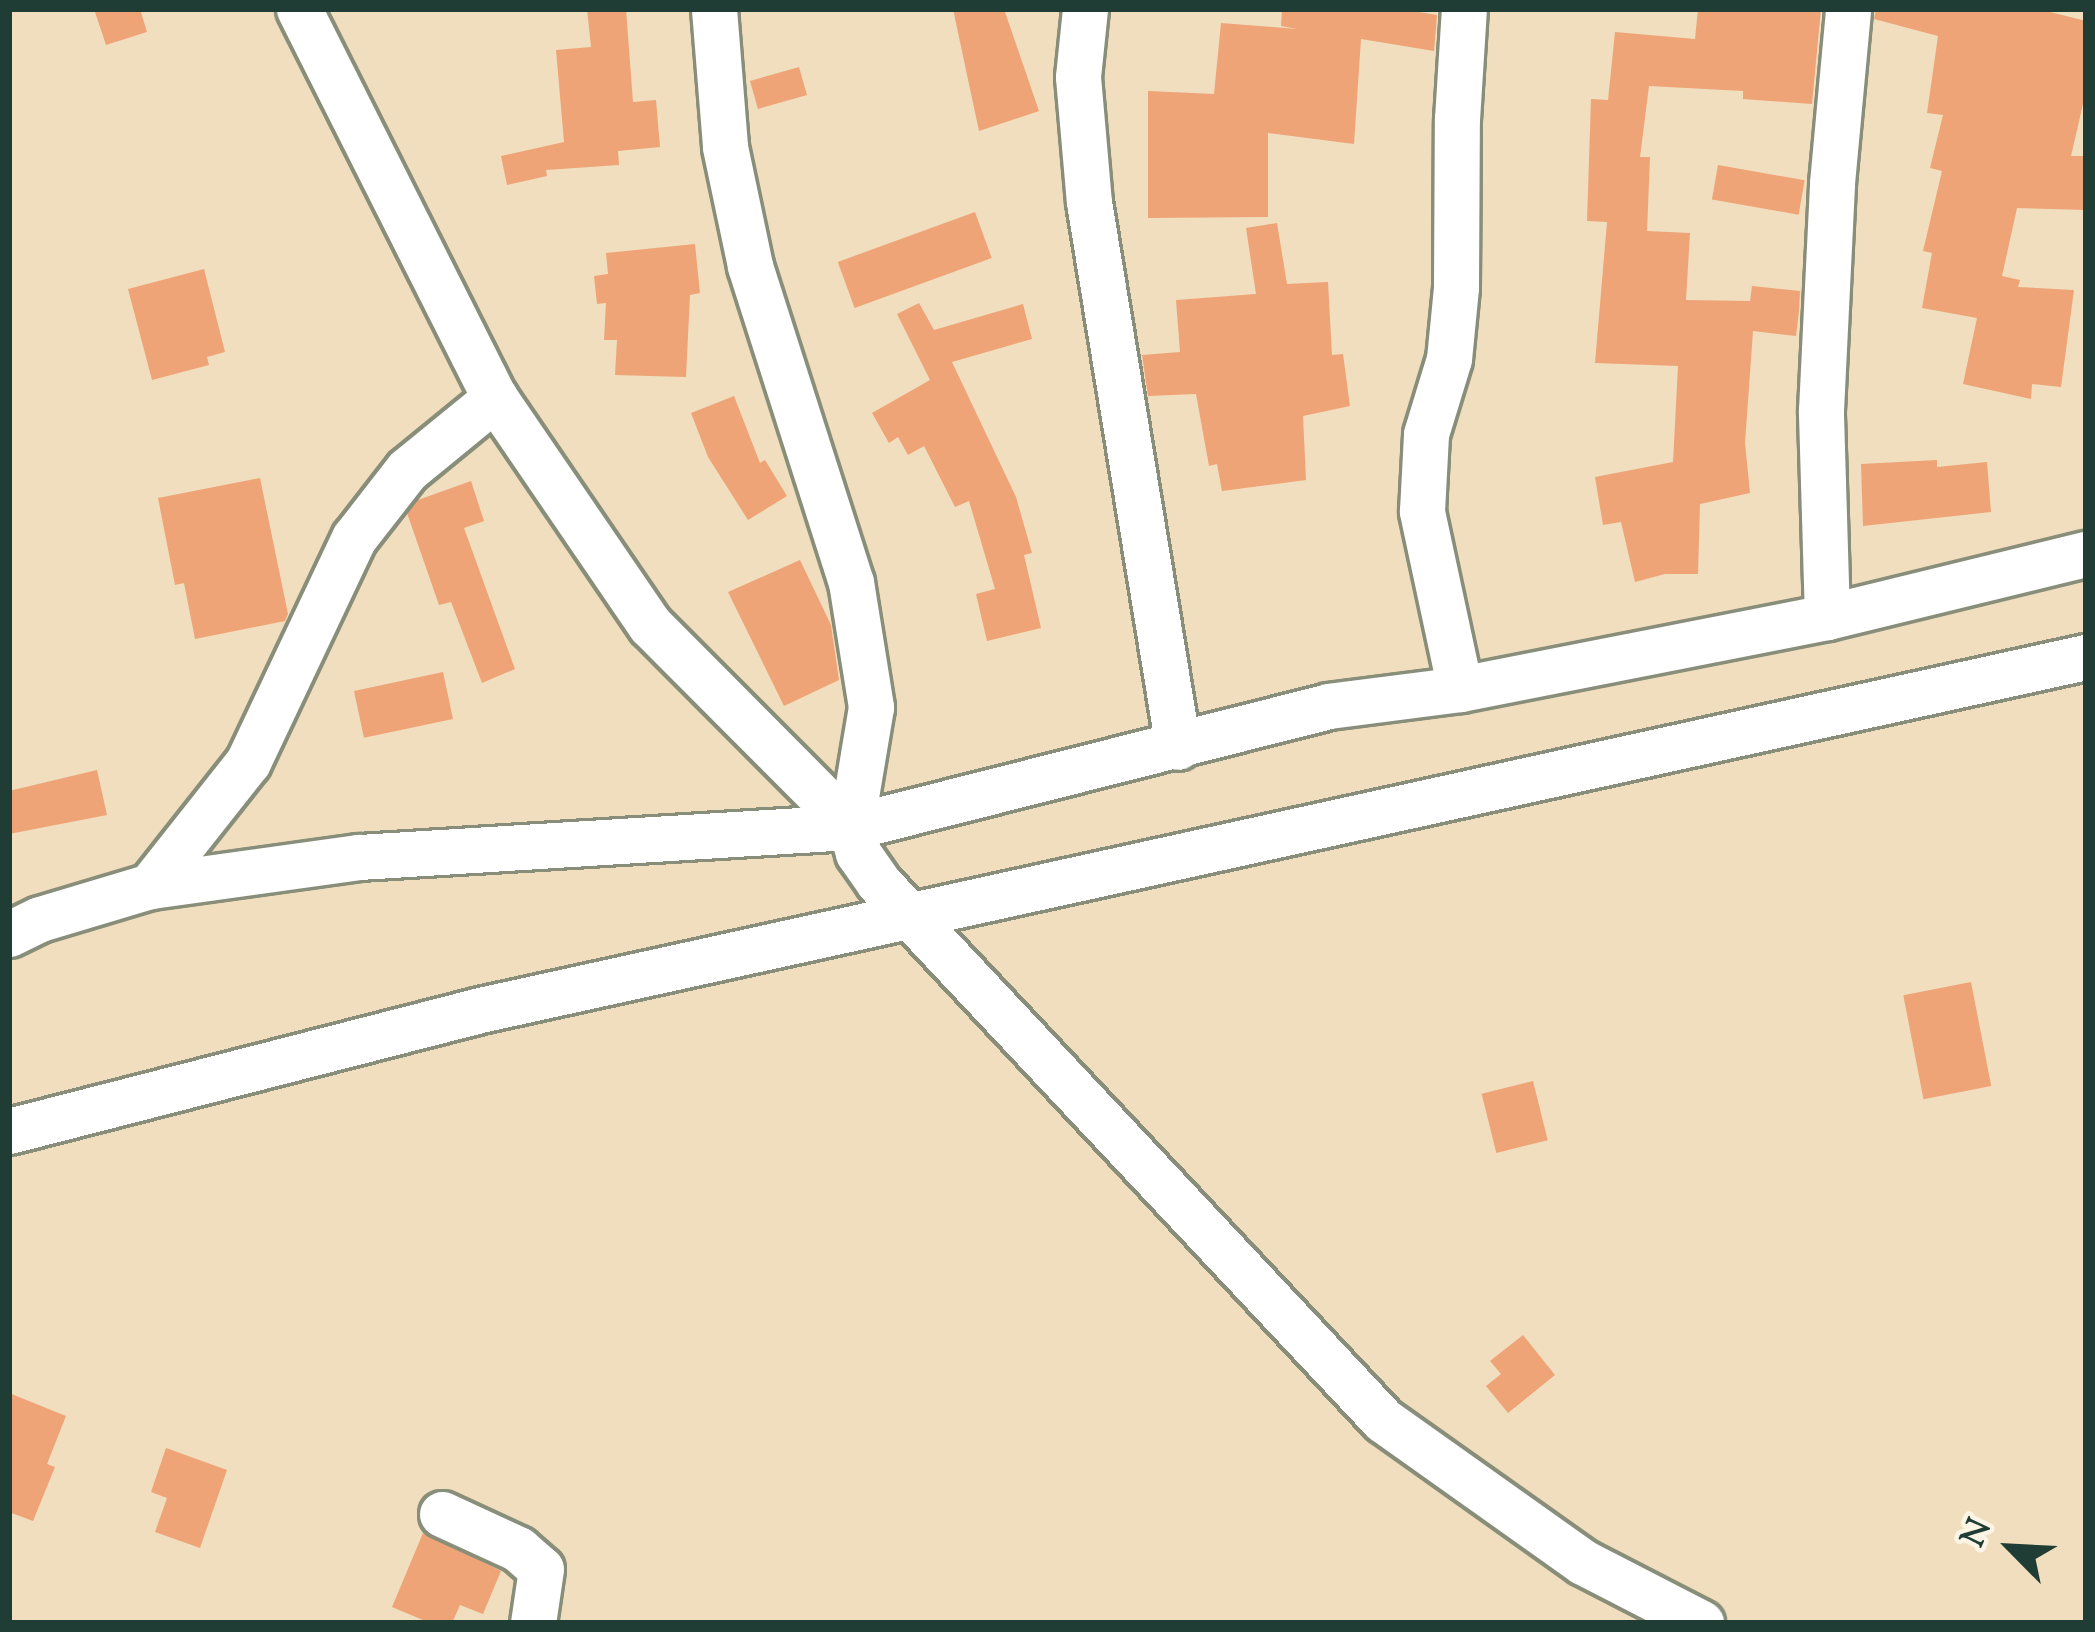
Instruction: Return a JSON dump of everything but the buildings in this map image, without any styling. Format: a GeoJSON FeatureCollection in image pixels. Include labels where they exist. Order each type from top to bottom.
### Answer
{"type":"FeatureCollection","features":[{"type":"Feature","properties":{"kind":"street"},"geometry":{"type":"LineString","coordinates":[[299,9],[495,398],[650,625],[850,827]]}},
{"type":"Feature","properties":{"kind":"street"},"geometry":{"type":"LineString","coordinates":[[714,9],[725,147],[750,266],[850,582],[871,707],[850,827],[858,853],[878,882],[1241,1274],[1383,1420],[1583,1562],[1700,1623]]}},
{"type":"Feature","properties":{"kind":"street"},"geometry":{"type":"LineString","coordinates":[[1085,9],[1078,77],[1089,202],[1178,747]]}},
{"type":"Feature","properties":{"kind":"street"},"geometry":{"type":"LineString","coordinates":[[1460,689],[1422,511],[1426,434],[1449,359],[1456,287],[1456,119],[1464,9]]}},
{"type":"Feature","properties":{"kind":"street"},"geometry":{"type":"LineString","coordinates":[[1827,617],[1821,410],[1832,183],[1848,9]]}},
{"type":"Feature","properties":{"kind":"street"},"geometry":{"type":"LineString","coordinates":[[150,886],[248,762],[354,538],[407,470],[495,398]]}},
{"type":"Feature","properties":{"kind":"street"},"geometry":{"type":"LineString","coordinates":[[9,934],[40,919],[150,886],[359,856],[850,827],[1328,706],[1460,689],[1827,617],[2086,554]]}},
{"type":"Feature","properties":{"kind":"street"},"geometry":{"type":"LineString","coordinates":[[9,1131],[480,1010],[2086,657]]}},
{"type":"Feature","properties":{"kind":"street"},"geometry":{"type":"LineString","coordinates":[[442,1514],[518,1549],[541,1569],[533,1623]]}}]}
